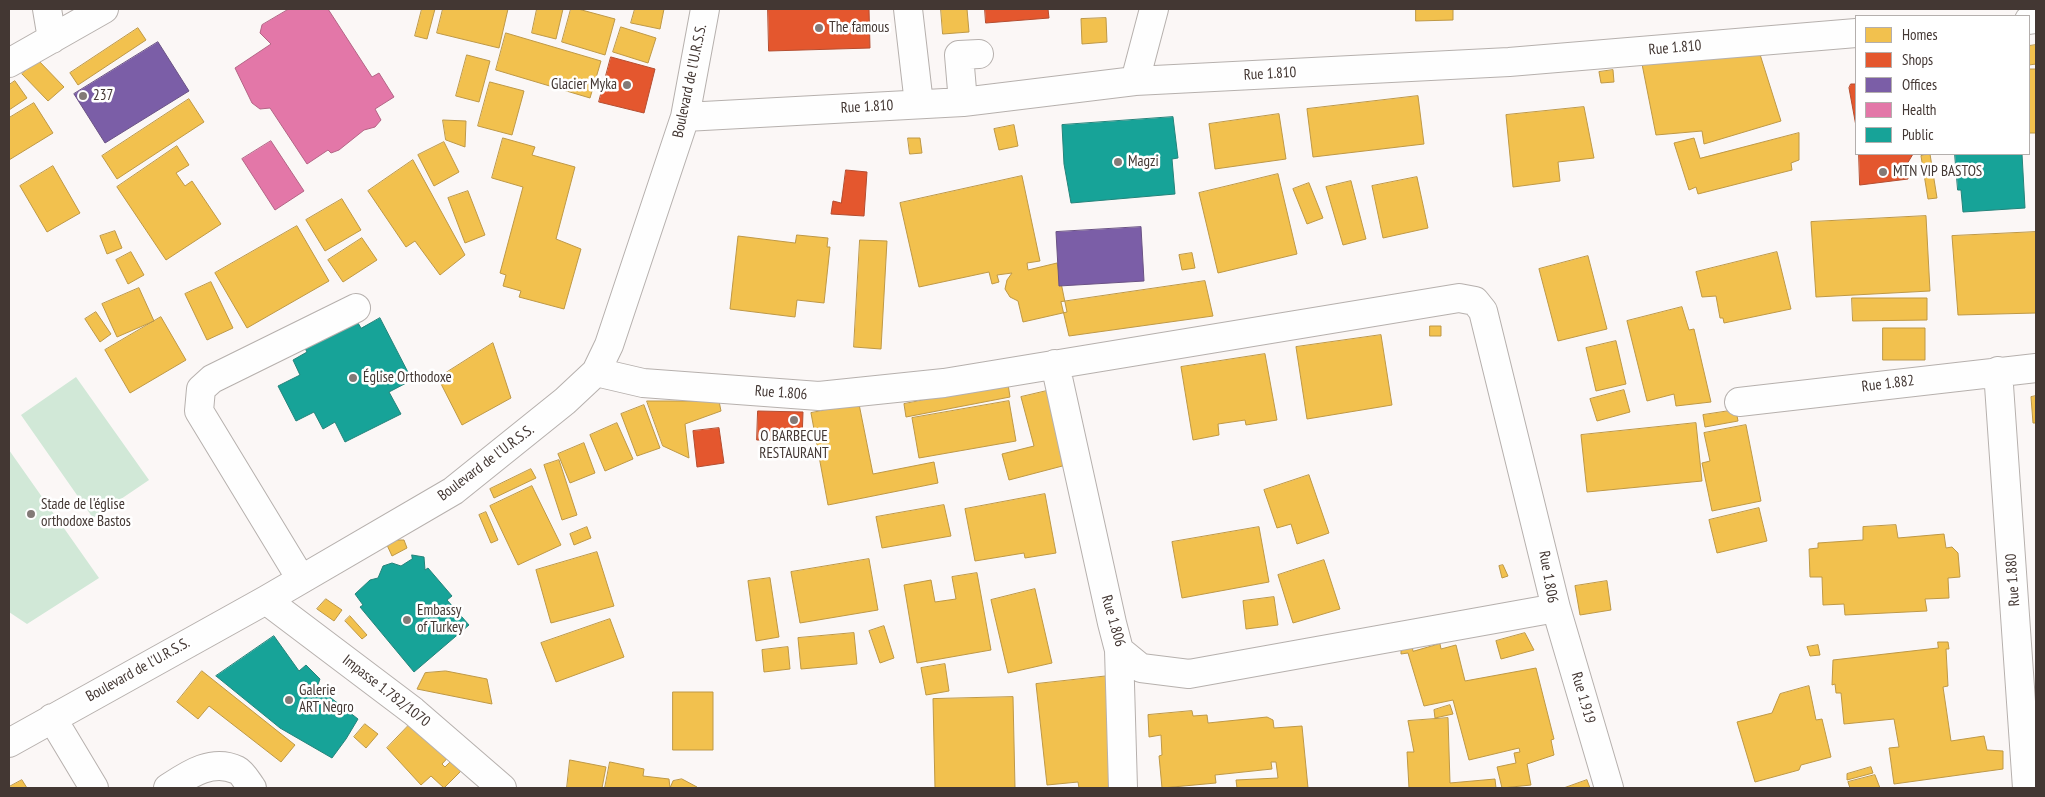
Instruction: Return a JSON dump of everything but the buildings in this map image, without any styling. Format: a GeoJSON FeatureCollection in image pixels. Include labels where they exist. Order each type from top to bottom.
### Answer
{"type":"FeatureCollection","features":[{"type":"Feature","properties":{"kind":"street"},"geometry":{"type":"LineString","coordinates":[[47,9],[52,39]]}},
{"type":"Feature","properties":{"kind":"street"},"geometry":{"type":"LineString","coordinates":[[9,63],[104,9]]}},
{"type":"Feature","properties":{"kind":"street","name":"Boulevard de l'U.R.S.S."},"geometry":{"type":"LineString","coordinates":[[9,743],[266,600],[453,491],[565,401],[596,372],[609,345],[685,117],[705,9]]}},
{"type":"Feature","properties":{"kind":"street"},"geometry":{"type":"LineString","coordinates":[[908,9],[919,104]]}},
{"type":"Feature","properties":{"kind":"street"},"geometry":{"type":"LineString","coordinates":[[1135,81],[1154,9]]}},
{"type":"Feature","properties":{"kind":"street","name":"Rue 1.810"},"geometry":{"type":"LineString","coordinates":[[685,117],[963,102],[1135,81],[1509,62],[1855,33]]}},
{"type":"Feature","properties":{"kind":"street"},"geometry":{"type":"LineString","coordinates":[[963,102],[959,55],[980,54]]}},
{"type":"Feature","properties":{"kind":"street","name":"Rue 1.806"},"geometry":{"type":"LineString","coordinates":[[596,372],[643,383],[819,396],[944,383],[1055,364],[1459,298],[1475,301],[1483,311],[1556,608],[1190,674],[1141,668],[1119,650],[1055,364]]}},
{"type":"Feature","properties":{"kind":"street"},"geometry":{"type":"LineString","coordinates":[[301,579],[199,410],[201,389],[212,379],[356,308]]}},
{"type":"Feature","properties":{"kind":"street","name":"Rue 1.882"},"geometry":{"type":"LineString","coordinates":[[1739,402],[2036,368]]}},
{"type":"Feature","properties":{"kind":"street","name":"Rue 1.880"},"geometry":{"type":"LineString","coordinates":[[1998,371],[2027,788]]}},
{"type":"Feature","properties":{"kind":"street","name":"Impasse 1.782/1070"},"geometry":{"type":"LineString","coordinates":[[266,600],[413,711],[502,788]]}},
{"type":"Feature","properties":{"kind":"street","name":"Rue 1.919"},"geometry":{"type":"LineString","coordinates":[[1556,608],[1609,788]]}},
{"type":"Feature","properties":{"kind":"street"},"geometry":{"type":"LineString","coordinates":[[1119,650],[1123,788]]}},
{"type":"Feature","properties":{"kind":"street"},"geometry":{"type":"LineString","coordinates":[[52,718],[94,788]]}},
{"type":"Feature","properties":{"kind":"street"},"geometry":{"type":"LineString","coordinates":[[168,788],[195,770],[216,766],[238,770],[252,788]]}},
{"type":"Feature","properties":{"kind":"green space"},"geometry":{"type":"Polygon","coordinates":[[[76,377],[149,480],[93,518],[21,415],[76,377]]]}},
{"type":"Feature","properties":{"kind":"green space","name":"Stade de l'église orthodoxe Bastos"},"geometry":{"type":"Polygon","coordinates":[[[9,450],[99,578],[27,624],[9,612],[9,450]]]}},
{"type":"Feature","properties":{"kind":"place","name":"The famous"},"geometry":{"type":"Point","coordinates":[819,28]}},
{"type":"Feature","properties":{"kind":"place","name":"Glacier Myka"},"geometry":{"type":"Point","coordinates":[627,85]}},
{"type":"Feature","properties":{"kind":"place","name":"237"},"geometry":{"type":"Point","coordinates":[83,96]}},
{"type":"Feature","properties":{"kind":"place","name":"Magzi"},"geometry":{"type":"Point","coordinates":[1118,162]}},
{"type":"Feature","properties":{"kind":"place","name":"MTN VIP BASTOS"},"geometry":{"type":"Point","coordinates":[1883,172]}},
{"type":"Feature","properties":{"kind":"place","name":"Église Orthodoxe"},"geometry":{"type":"Point","coordinates":[353,378]}},
{"type":"Feature","properties":{"kind":"place","name":"O BARBECUE RESTAURANT"},"geometry":{"type":"Point","coordinates":[794,420]}},
{"type":"Feature","properties":{"kind":"place","name":"Stade de l'église orthodoxe Bastos"},"geometry":{"type":"Point","coordinates":[31,514]}},
{"type":"Feature","properties":{"kind":"place","name":"Embassy of Turkey"},"geometry":{"type":"Point","coordinates":[407,620]}},
{"type":"Feature","properties":{"kind":"place","name":"Galerie ART Negro"},"geometry":{"type":"Point","coordinates":[289,700]}}]}
